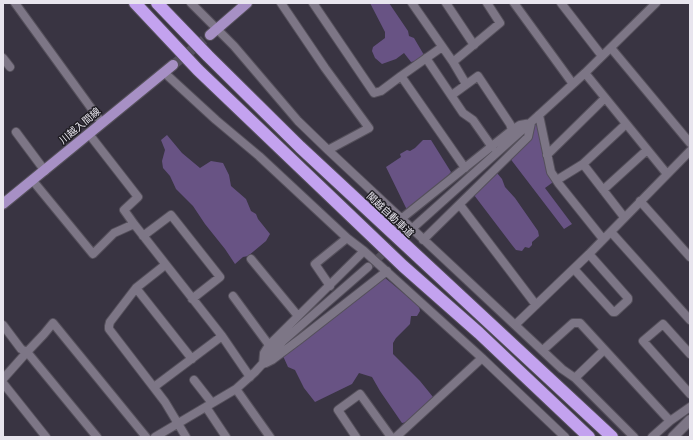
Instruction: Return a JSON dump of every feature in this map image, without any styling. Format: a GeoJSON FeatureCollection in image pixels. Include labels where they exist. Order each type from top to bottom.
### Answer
{"type":"FeatureCollection","features":[{"type":"Feature","properties":{"kind":"highway"},"geometry":{"type":"LineString","coordinates":[[135,3],[209,81],[404,266],[479,333],[589,437]]}},
{"type":"Feature","properties":{"kind":"highway","name":"関越自動車道"},"geometry":{"type":"LineString","coordinates":[[157,3],[300,147],[612,437]]}},
{"type":"Feature","properties":{"kind":"main road"},"geometry":{"type":"LineString","coordinates":[[214,32],[247,3]]}},
{"type":"Feature","properties":{"kind":"main road","name":"川越入間線"},"geometry":{"type":"LineString","coordinates":[[3,204],[33,181],[169,68]]}},
{"type":"Feature","properties":{"kind":"street"},"geometry":{"type":"LineString","coordinates":[[15,3],[102,123]]}},
{"type":"Feature","properties":{"kind":"street"},"geometry":{"type":"LineString","coordinates":[[191,3],[214,32],[238,51],[298,121],[562,369],[575,378],[634,437]]}},
{"type":"Feature","properties":{"kind":"street"},"geometry":{"type":"LineString","coordinates":[[281,3],[325,68],[369,128],[328,150]]}},
{"type":"Feature","properties":{"kind":"street"},"geometry":{"type":"LineString","coordinates":[[313,3],[374,93],[381,91],[442,47]]}},
{"type":"Feature","properties":{"kind":"street"},"geometry":{"type":"LineString","coordinates":[[412,3],[466,84]]}},
{"type":"Feature","properties":{"kind":"street"},"geometry":{"type":"LineString","coordinates":[[446,3],[474,45]]}},
{"type":"Feature","properties":{"kind":"street"},"geometry":{"type":"LineString","coordinates":[[452,62],[500,24],[487,3]]}},
{"type":"Feature","properties":{"kind":"street"},"geometry":{"type":"LineString","coordinates":[[514,3],[573,84]]}},
{"type":"Feature","properties":{"kind":"street"},"geometry":{"type":"LineString","coordinates":[[561,3],[602,56]]}},
{"type":"Feature","properties":{"kind":"street"},"geometry":{"type":"LineString","coordinates":[[415,226],[531,123],[611,48],[656,3]]}},
{"type":"Feature","properties":{"kind":"street"},"geometry":{"type":"LineString","coordinates":[[611,48],[690,143]]}},
{"type":"Feature","properties":{"kind":"street"},"geometry":{"type":"LineString","coordinates":[[3,58],[10,67]]}},
{"type":"Feature","properties":{"kind":"street"},"geometry":{"type":"LineString","coordinates":[[426,58],[463,113],[474,120],[492,147]]}},
{"type":"Feature","properties":{"kind":"street"},"geometry":{"type":"LineString","coordinates":[[169,68],[168,76],[307,199],[347,238],[387,271],[565,437]]}},
{"type":"Feature","properties":{"kind":"street"},"geometry":{"type":"LineString","coordinates":[[584,73],[667,174]]}},
{"type":"Feature","properties":{"kind":"street"},"geometry":{"type":"LineString","coordinates":[[401,76],[465,168]]}},
{"type":"Feature","properties":{"kind":"street"},"geometry":{"type":"LineString","coordinates":[[452,95],[478,76],[510,124],[512,130]]}},
{"type":"Feature","properties":{"kind":"street"},"geometry":{"type":"LineString","coordinates":[[547,156],[605,98]]}},
{"type":"Feature","properties":{"kind":"street"},"geometry":{"type":"LineString","coordinates":[[539,115],[551,172],[603,239]]}},
{"type":"Feature","properties":{"kind":"street"},"geometry":{"type":"LineString","coordinates":[[401,219],[520,124],[531,123]]}},
{"type":"Feature","properties":{"kind":"street"},"geometry":{"type":"LineString","coordinates":[[423,240],[528,137],[531,123]]}},
{"type":"Feature","properties":{"kind":"street"},"geometry":{"type":"LineString","coordinates":[[557,180],[583,164],[626,124]]}},
{"type":"Feature","properties":{"kind":"street"},"geometry":{"type":"LineString","coordinates":[[16,132],[45,171]]}},
{"type":"Feature","properties":{"kind":"street"},"geometry":{"type":"LineString","coordinates":[[89,134],[138,197],[124,210],[165,265],[222,336],[250,377]]}},
{"type":"Feature","properties":{"kind":"street"},"geometry":{"type":"LineString","coordinates":[[603,190],[647,150]]}},
{"type":"Feature","properties":{"kind":"street"},"geometry":{"type":"LineString","coordinates":[[515,325],[589,254],[690,151]]}},
{"type":"Feature","properties":{"kind":"street"},"geometry":{"type":"LineString","coordinates":[[583,164],[624,218]]}},
{"type":"Feature","properties":{"kind":"street"},"geometry":{"type":"LineString","coordinates":[[33,181],[93,254],[114,233],[134,224]]}},
{"type":"Feature","properties":{"kind":"street"},"geometry":{"type":"LineString","coordinates":[[640,201],[690,257]]}},
{"type":"Feature","properties":{"kind":"street"},"geometry":{"type":"LineString","coordinates":[[460,205],[536,305]]}},
{"type":"Feature","properties":{"kind":"street"},"geometry":{"type":"LineString","coordinates":[[143,236],[171,215],[220,277],[192,299]]}},
{"type":"Feature","properties":{"kind":"street"},"geometry":{"type":"LineString","coordinates":[[611,232],[690,320]]}},
{"type":"Feature","properties":{"kind":"street"},"geometry":{"type":"LineString","coordinates":[[330,286],[315,264],[347,238]]}},
{"type":"Feature","properties":{"kind":"street"},"geometry":{"type":"LineString","coordinates":[[263,364],[264,353],[269,345],[364,251]]}},
{"type":"Feature","properties":{"kind":"street"},"geometry":{"type":"LineString","coordinates":[[574,268],[613,312],[615,312],[628,300],[628,298],[589,254]]}},
{"type":"Feature","properties":{"kind":"street"},"geometry":{"type":"LineString","coordinates":[[250,258],[298,316]]}},
{"type":"Feature","properties":{"kind":"street"},"geometry":{"type":"LineString","coordinates":[[165,265],[136,288],[110,322],[109,329],[166,402],[177,424],[186,437]]}},
{"type":"Feature","properties":{"kind":"street"},"geometry":{"type":"LineString","coordinates":[[155,437],[236,389],[263,364],[283,341],[368,267]]}},
{"type":"Feature","properties":{"kind":"street"},"geometry":{"type":"LineString","coordinates":[[263,364],[272,360],[289,348],[387,271]]}},
{"type":"Feature","properties":{"kind":"street"},"geometry":{"type":"LineString","coordinates":[[136,288],[192,359]]}},
{"type":"Feature","properties":{"kind":"street"},"geometry":{"type":"LineString","coordinates":[[233,296],[269,345]]}},
{"type":"Feature","properties":{"kind":"street"},"geometry":{"type":"LineString","coordinates":[[3,379],[53,323],[146,437]]}},
{"type":"Feature","properties":{"kind":"street"},"geometry":{"type":"LineString","coordinates":[[543,350],[573,323],[580,323],[670,421]]}},
{"type":"Feature","properties":{"kind":"street"},"geometry":{"type":"LineString","coordinates":[[690,354],[663,324],[643,341],[690,394]]}},
{"type":"Feature","properties":{"kind":"street"},"geometry":{"type":"LineString","coordinates":[[3,325],[21,349],[27,352],[97,437]]}},
{"type":"Feature","properties":{"kind":"street"},"geometry":{"type":"LineString","coordinates":[[154,388],[222,336]]}},
{"type":"Feature","properties":{"kind":"street"},"geometry":{"type":"LineString","coordinates":[[575,378],[604,350]]}},
{"type":"Feature","properties":{"kind":"street"},"geometry":{"type":"LineString","coordinates":[[396,437],[482,358]]}},
{"type":"Feature","properties":{"kind":"street"},"geometry":{"type":"LineString","coordinates":[[194,380],[226,437]]}},
{"type":"Feature","properties":{"kind":"street"},"geometry":{"type":"LineString","coordinates":[[3,383],[46,437]]}},
{"type":"Feature","properties":{"kind":"street"},"geometry":{"type":"LineString","coordinates":[[236,389],[270,437]]}},
{"type":"Feature","properties":{"kind":"street"},"geometry":{"type":"LineString","coordinates":[[356,437],[338,410],[360,394],[391,437]]}},
{"type":"Feature","properties":{"kind":"street"},"geometry":{"type":"LineString","coordinates":[[652,437],[670,421],[690,407]]}},
{"type":"Feature","properties":{"kind":"street"},"geometry":{"type":"LineString","coordinates":[[673,437],[690,420]]}},
{"type":"Feature","properties":{"kind":"shaded area"},"geometry":{"type":"Polygon","coordinates":[[[370,3],[389,3],[408,31],[409,36],[414,38],[424,55],[416,61],[411,62],[404,53],[396,59],[382,64],[375,58],[372,51],[373,47],[385,38],[385,32],[370,3]]]}},
{"type":"Feature","properties":{"kind":"shaded area"},"geometry":{"type":"Polygon","coordinates":[[[539,116],[556,180],[545,188],[572,224],[564,229],[509,157],[529,137],[531,123],[539,116]]]}},
{"type":"Feature","properties":{"kind":"shaded area"},"geometry":{"type":"Polygon","coordinates":[[[167,135],[182,153],[200,168],[211,161],[223,163],[229,175],[231,186],[246,199],[251,211],[256,214],[258,219],[270,234],[266,241],[248,256],[243,257],[235,264],[193,206],[176,189],[170,176],[163,168],[162,161],[165,150],[161,140],[167,135]]]}},
{"type":"Feature","properties":{"kind":"shaded area"},"geometry":{"type":"Polygon","coordinates":[[[423,140],[431,140],[451,172],[407,210],[386,167],[401,157],[400,154],[415,148],[423,140]]]}},
{"type":"Feature","properties":{"kind":"shaded area"},"geometry":{"type":"Polygon","coordinates":[[[497,173],[502,179],[505,187],[515,198],[538,231],[539,236],[532,242],[532,245],[529,248],[525,247],[522,251],[516,250],[474,195],[492,176],[497,173]]]}},
{"type":"Feature","properties":{"kind":"shaded area"},"geometry":{"type":"Polygon","coordinates":[[[384,277],[419,306],[420,311],[417,316],[411,316],[410,324],[393,343],[393,354],[420,381],[433,397],[407,422],[402,423],[372,377],[359,373],[352,384],[315,402],[304,388],[295,370],[288,367],[283,356],[384,277]]]}},
{"type":"Feature","properties":{"kind":"tunnel"},"geometry":{"type":"LineString","coordinates":[[173,65],[210,35]]}},
{"type":"Feature","properties":{"kind":"tunnel"},"geometry":{"type":"LineString","coordinates":[[368,267],[415,226]]}}]}
